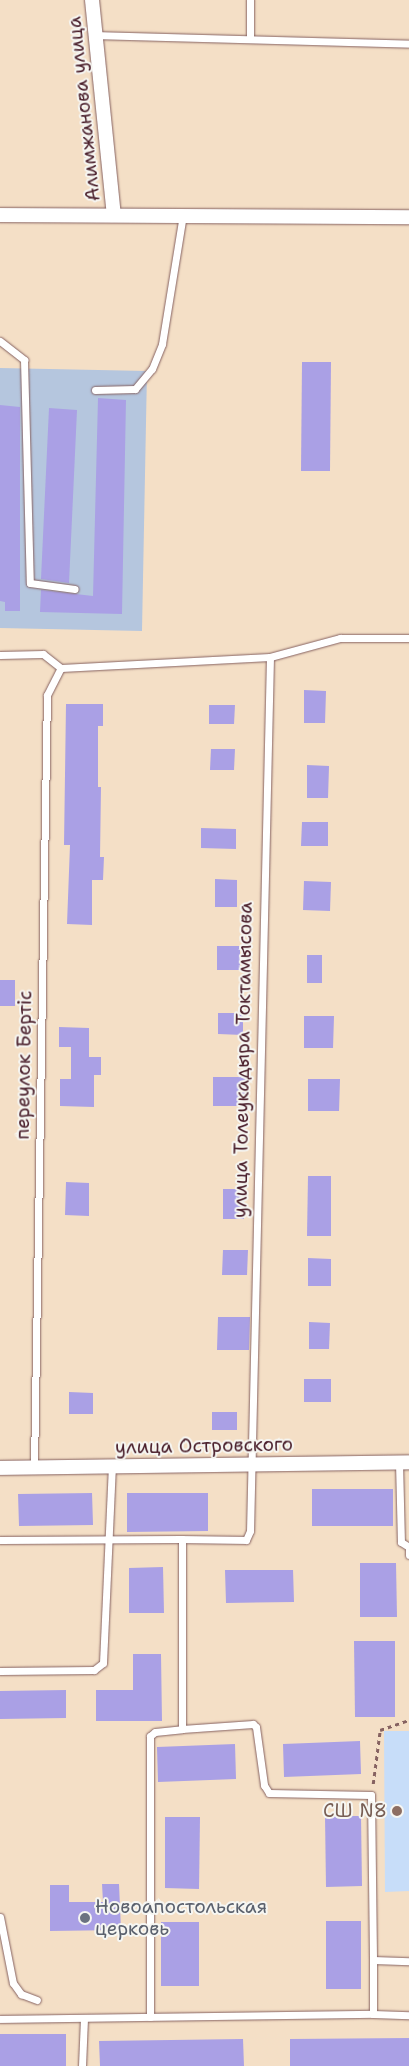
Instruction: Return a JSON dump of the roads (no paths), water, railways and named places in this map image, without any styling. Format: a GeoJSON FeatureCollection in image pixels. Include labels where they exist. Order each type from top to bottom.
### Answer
{"type":"FeatureCollection","features":[{"type":"Feature","properties":{"kind":"street","name":"Алимжанова улица"},"geometry":{"type":"LineString","coordinates":[[92,0],[114,215]]}},
{"type":"Feature","properties":{"kind":"street"},"geometry":{"type":"LineString","coordinates":[[0,216],[409,216]]}},
{"type":"Feature","properties":{"kind":"street","name":"улица Островского"},"geometry":{"type":"LineString","coordinates":[[0,1468],[404,1462]]}},
{"type":"Feature","properties":{"kind":"lane"},"geometry":{"type":"LineString","coordinates":[[250,0],[250,39]]}},
{"type":"Feature","properties":{"kind":"lane"},"geometry":{"type":"LineString","coordinates":[[96,34],[409,44]]}},
{"type":"Feature","properties":{"kind":"lane"},"geometry":{"type":"LineString","coordinates":[[95,390],[135,389],[152,369],[162,344],[183,216]]}},
{"type":"Feature","properties":{"kind":"lane"},"geometry":{"type":"LineString","coordinates":[[0,341],[24,360],[30,583],[76,589]]}},
{"type":"Feature","properties":{"kind":"lane"},"geometry":{"type":"LineString","coordinates":[[0,655],[43,654],[61,668],[270,656],[340,638],[409,638]]}},
{"type":"Feature","properties":{"kind":"lane","name":"улица Толеукадыра Токтамысова"},"geometry":{"type":"LineString","coordinates":[[182,1538],[248,1538],[270,656]]}},
{"type":"Feature","properties":{"kind":"lane","name":"переулок Бертіс"},"geometry":{"type":"LineString","coordinates":[[34,1467],[47,695],[61,668]]}},
{"type":"Feature","properties":{"kind":"lane"},"geometry":{"type":"LineString","coordinates":[[404,1462],[401,1542],[409,1547],[409,1556]]}},
{"type":"Feature","properties":{"kind":"lane"},"geometry":{"type":"LineString","coordinates":[[0,1671],[94,1670],[100,1667],[105,1658],[112,1466]]}},
{"type":"Feature","properties":{"kind":"lane"},"geometry":{"type":"LineString","coordinates":[[0,1540],[182,1538],[182,1729]]}},
{"type":"Feature","properties":{"kind":"lane"},"geometry":{"type":"LineString","coordinates":[[150,2017],[150,1736],[155,1732],[253,1724],[256,1727],[264,1785],[269,1793],[371,1795],[373,2014]]}},
{"type":"Feature","properties":{"kind":"lane"},"geometry":{"type":"LineString","coordinates":[[0,1917],[13,1983],[21,1994],[37,2000]]}},
{"type":"Feature","properties":{"kind":"lane"},"geometry":{"type":"LineString","coordinates":[[373,1960],[409,1960]]}},
{"type":"Feature","properties":{"kind":"lane"},"geometry":{"type":"LineString","coordinates":[[0,2019],[409,2015]]}},
{"type":"Feature","properties":{"kind":"lane"},"geometry":{"type":"LineString","coordinates":[[82,2066],[84,2018]]}},
{"type":"Feature","properties":{"kind":"place","name":"СШ N8"},"geometry":{"type":"Point","coordinates":[397,1811]}},
{"type":"Feature","properties":{"kind":"place","name":"Новоапостольская церковь"},"geometry":{"type":"Point","coordinates":[85,1918]}}]}
